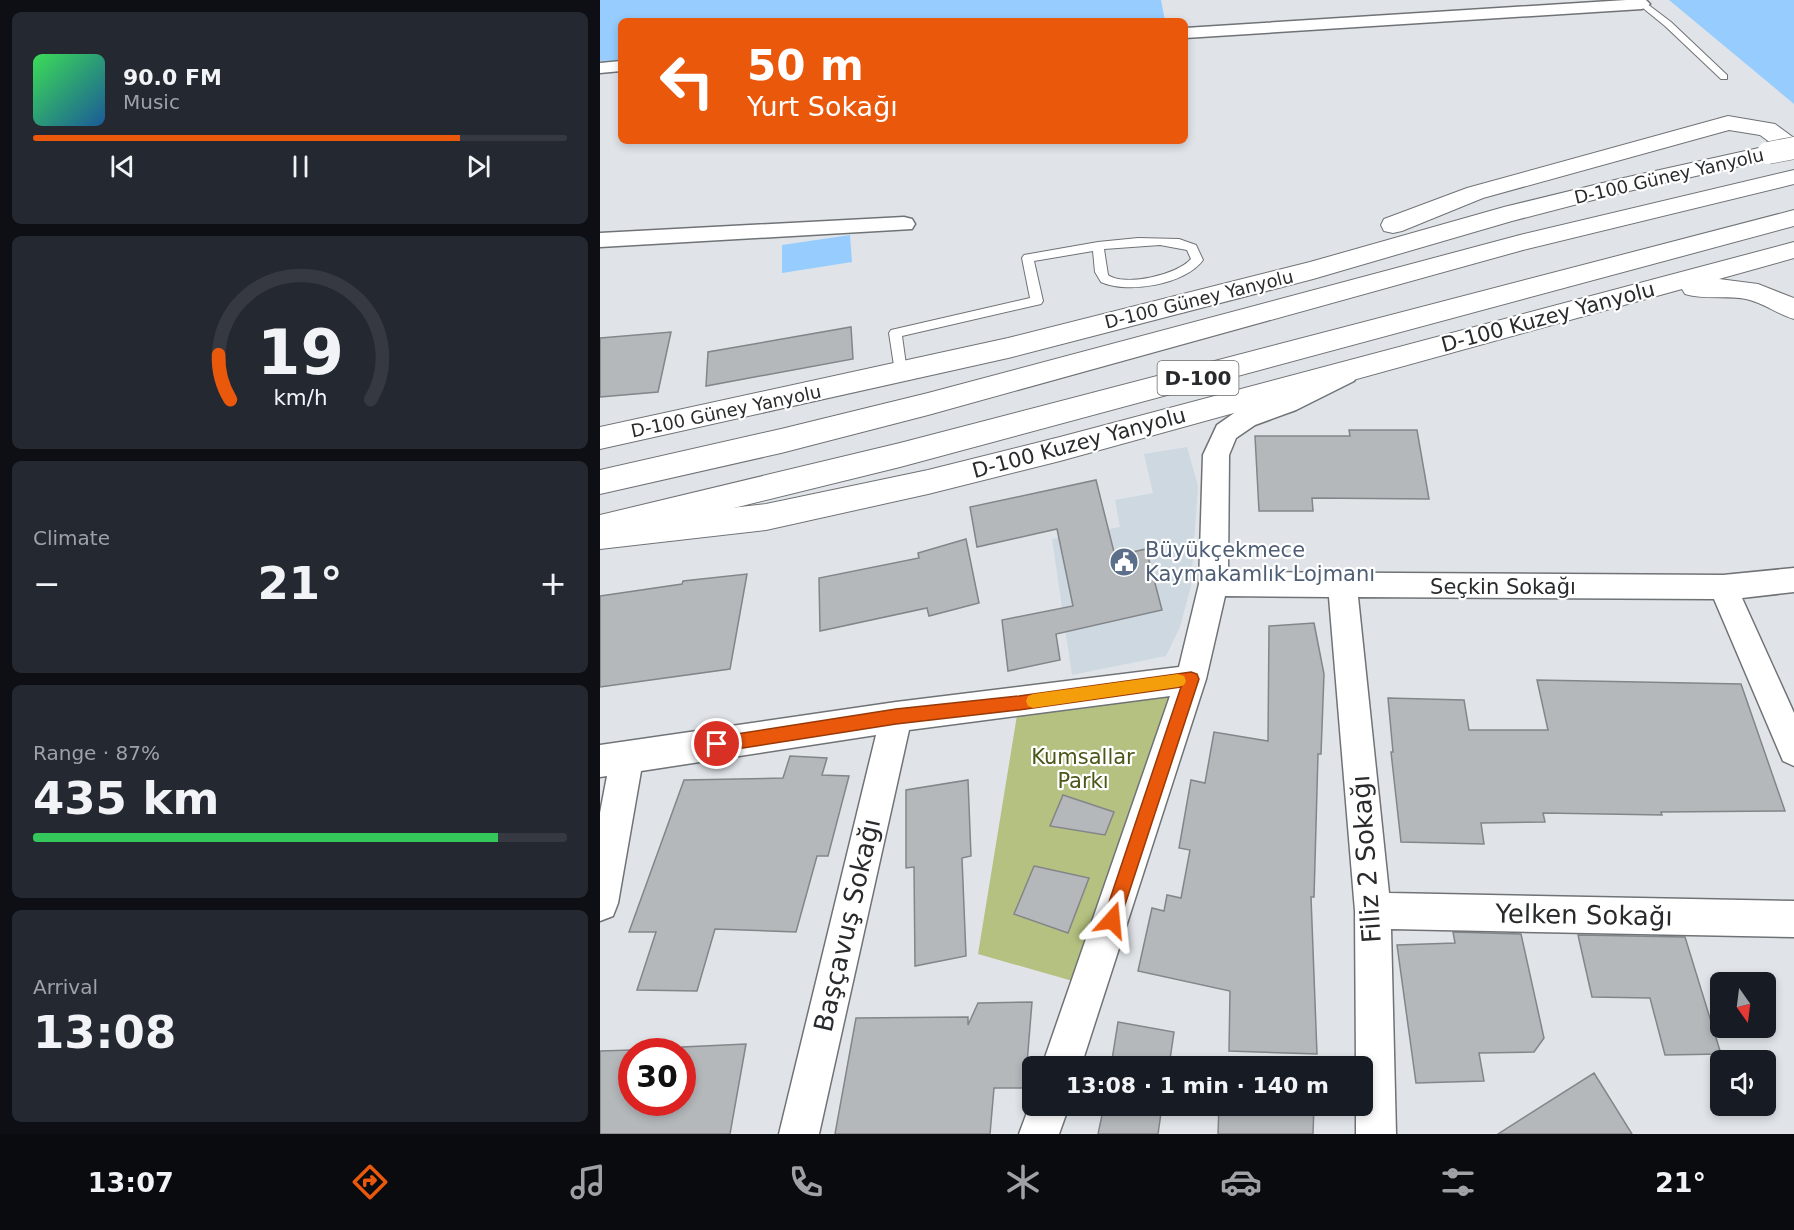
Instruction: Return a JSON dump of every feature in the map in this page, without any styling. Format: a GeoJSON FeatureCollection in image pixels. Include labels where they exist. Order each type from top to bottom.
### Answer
{"type":"FeatureCollection","features":[{"type":"Feature","properties":{"kind":"main road"},"geometry":{"type":"LineString","coordinates":[[1313,270],[1314,262],[1329,253],[1475,193],[1703,129],[1728,123],[1767,129],[1794,148]]}},
{"type":"Feature","properties":{"kind":"main road","name":"D-100 Güney Yanyolu"},"geometry":{"type":"LineString","coordinates":[[600,438],[1008,348],[1313,270],[1504,215],[1619,186],[1794,148]]}},
{"type":"Feature","properties":{"kind":"main road","name":"D-100"},"geometry":{"type":"LineString","coordinates":[[600,482],[781,441],[928,404],[1520,243],[1794,177]]}},
{"type":"Feature","properties":{"kind":"main road","name":"D-100"},"geometry":{"type":"LineString","coordinates":[[600,528],[751,494],[1093,406],[1340,337],[1794,218]]}},
{"type":"Feature","properties":{"kind":"main road","name":"D-100 Kuzey Yanyolu"},"geometry":{"type":"LineString","coordinates":[[600,536],[766,517],[905,487],[1060,449],[1794,250]]}},
{"type":"Feature","properties":{"kind":"main road"},"geometry":{"type":"LineString","coordinates":[[1638,292],[1727,286],[1756,291],[1794,310]]}},
{"type":"Feature","properties":{"kind":"street"},"geometry":{"type":"LineString","coordinates":[[1188,33],[1639,2]]}},
{"type":"Feature","properties":{"kind":"street"},"geometry":{"type":"LineString","coordinates":[[600,68],[618,66]]}},
{"type":"Feature","properties":{"kind":"street"},"geometry":{"type":"LineString","coordinates":[[600,240],[904,224]]}},
{"type":"Feature","properties":{"kind":"street"},"geometry":{"type":"LineString","coordinates":[[1065,1056],[1191,679],[1213,584],[1216,454],[1226,432],[1246,418],[1287,403],[1362,368]]}},
{"type":"Feature","properties":{"kind":"street","name":"Seçkin Sokağı"},"geometry":{"type":"LineString","coordinates":[[1213,584],[1723,587],[1794,580]]}},
{"type":"Feature","properties":{"kind":"street","name":"Filiz 2 Sokağı"},"geometry":{"type":"LineString","coordinates":[[1342,585],[1373,911],[1376,1134]]}},
{"type":"Feature","properties":{"kind":"street"},"geometry":{"type":"LineString","coordinates":[[1723,587],[1794,750]]}},
{"type":"Feature","properties":{"kind":"street"},"geometry":{"type":"LineString","coordinates":[[600,903],[614,760],[896,717],[1019,703],[1191,679]]}},
{"type":"Feature","properties":{"kind":"street","name":"Başçavuş Sokağı"},"geometry":{"type":"LineString","coordinates":[[799,1134],[896,717]]}},
{"type":"Feature","properties":{"kind":"street","name":"Yelken Sokağı"},"geometry":{"type":"LineString","coordinates":[[1373,911],[1794,919]]}},
{"type":"Feature","properties":{"kind":"street"},"geometry":{"type":"LineString","coordinates":[[1039,1134],[1045,1116]]}},
{"type":"Feature","properties":{"kind":"lane"},"geometry":{"type":"LineString","coordinates":[[1639,2],[1668,24],[1724,77]]}},
{"type":"Feature","properties":{"kind":"lane"},"geometry":{"type":"LineString","coordinates":[[901,372],[895,333],[1037,301],[1028,258],[1098,246],[1179,242],[1192,248],[1197,260],[1195,265],[1185,272],[1120,284],[1108,281],[1101,273],[1098,246]]}},
{"type":"Feature","properties":{"kind":"shaded area","name":"Büyükçekmece Kaymakamlık Lojmanı"},"geometry":{"type":"Polygon","coordinates":[[[1187,447],[1198,486],[1191,586],[1180,627],[1166,656],[1072,675],[1052,539],[1120,527],[1115,500],[1153,493],[1144,454],[1187,447]]]}},
{"type":"Feature","properties":{"kind":"green space","name":"Kumsallar Parkı"},"geometry":{"type":"Polygon","coordinates":[[[1191,679],[1090,986],[978,954],[1019,703],[1191,679]]]}},
{"type":"Feature","properties":{"kind":"water"},"geometry":{"type":"Polygon","coordinates":[[[600,0],[1161,0],[1164,18],[618,18],[618,60],[600,61],[600,0]]]}},
{"type":"Feature","properties":{"kind":"water"},"geometry":{"type":"Polygon","coordinates":[[[1669,0],[1794,0],[1794,104],[1669,0]]]}},
{"type":"Feature","properties":{"kind":"water"},"geometry":{"type":"Polygon","coordinates":[[[850,235],[852,262],[782,273],[782,245],[850,235]]]}},
{"type":"Feature","properties":{"kind":"building"},"geometry":{"type":"Polygon","coordinates":[[[851,327],[853,359],[706,386],[708,352],[851,327]]]}},
{"type":"Feature","properties":{"kind":"building"},"geometry":{"type":"Polygon","coordinates":[[[671,332],[658,392],[600,397],[600,338],[671,332]]]}},
{"type":"Feature","properties":{"kind":"building"},"geometry":{"type":"Polygon","coordinates":[[[1349,430],[1417,430],[1429,499],[1312,498],[1313,511],[1259,511],[1255,436],[1350,436],[1349,430]]]}},
{"type":"Feature","properties":{"kind":"building"},"geometry":{"type":"Polygon","coordinates":[[[1096,480],[1115,556],[1146,549],[1162,610],[1056,634],[1060,660],[1008,671],[1002,620],[1073,606],[1057,529],[977,547],[970,507],[1096,480]]]}},
{"type":"Feature","properties":{"kind":"building"},"geometry":{"type":"Polygon","coordinates":[[[966,539],[979,603],[929,616],[927,608],[820,631],[819,578],[919,558],[918,553],[966,539]]]}},
{"type":"Feature","properties":{"kind":"building"},"geometry":{"type":"Polygon","coordinates":[[[747,574],[730,669],[600,687],[600,596],[682,584],[683,581],[747,574]]]}},
{"type":"Feature","properties":{"kind":"building"},"geometry":{"type":"Polygon","coordinates":[[[1314,623],[1324,674],[1321,754],[1318,754],[1314,897],[1311,897],[1317,1054],[1229,1051],[1230,991],[1138,971],[1152,908],[1164,911],[1167,895],[1181,898],[1190,850],[1179,848],[1191,780],[1205,783],[1214,732],[1268,741],[1269,626],[1314,623]]]}},
{"type":"Feature","properties":{"kind":"building"},"geometry":{"type":"Polygon","coordinates":[[[1537,680],[1741,684],[1785,811],[1661,812],[1662,815],[1543,813],[1545,822],[1481,823],[1484,844],[1401,842],[1391,752],[1393,752],[1388,698],[1464,700],[1469,730],[1548,730],[1537,680]]]}},
{"type":"Feature","properties":{"kind":"building"},"geometry":{"type":"Polygon","coordinates":[[[790,756],[827,758],[822,775],[849,776],[828,856],[817,856],[796,932],[715,929],[697,991],[637,990],[656,932],[629,932],[684,780],[783,778],[790,756]]]}},
{"type":"Feature","properties":{"kind":"building"},"geometry":{"type":"Polygon","coordinates":[[[968,780],[971,856],[962,858],[966,956],[915,966],[914,867],[906,868],[906,790],[968,780]]]}},
{"type":"Feature","properties":{"kind":"building"},"geometry":{"type":"Polygon","coordinates":[[[1063,795],[1114,812],[1105,835],[1050,826],[1063,795]]]}},
{"type":"Feature","properties":{"kind":"building"},"geometry":{"type":"Polygon","coordinates":[[[1034,866],[1089,878],[1068,933],[1014,914],[1034,866]]]}},
{"type":"Feature","properties":{"kind":"building"},"geometry":{"type":"Polygon","coordinates":[[[1453,932],[1521,934],[1544,1038],[1534,1052],[1479,1053],[1484,1081],[1416,1083],[1397,945],[1455,943],[1453,932]]]}},
{"type":"Feature","properties":{"kind":"building"},"geometry":{"type":"Polygon","coordinates":[[[1578,935],[1685,937],[1710,1018],[1710,1038],[1716,1038],[1720,1050],[1710,1050],[1710,1054],[1665,1055],[1650,998],[1592,997],[1578,935]]]}},
{"type":"Feature","properties":{"kind":"building"},"geometry":{"type":"Polygon","coordinates":[[[1032,1002],[1028,1056],[1022,1056],[1022,1088],[994,1088],[990,1134],[835,1134],[856,1018],[968,1017],[968,1025],[978,1003],[1032,1002]]]}},
{"type":"Feature","properties":{"kind":"building"},"geometry":{"type":"Polygon","coordinates":[[[1118,1022],[1174,1032],[1170,1056],[1113,1056],[1118,1022]]]}},
{"type":"Feature","properties":{"kind":"building"},"geometry":{"type":"Polygon","coordinates":[[[746,1044],[730,1134],[600,1134],[600,1051],[618,1050],[618,1116],[696,1116],[696,1046],[746,1044]]]}},
{"type":"Feature","properties":{"kind":"building"},"geometry":{"type":"Polygon","coordinates":[[[1594,1073],[1632,1134],[1498,1134],[1594,1073]]]}},
{"type":"Feature","properties":{"kind":"building"},"geometry":{"type":"Polygon","coordinates":[[[1102,1116],[1161,1116],[1158,1134],[1098,1134],[1102,1116]]]}},
{"type":"Feature","properties":{"kind":"building"},"geometry":{"type":"Polygon","coordinates":[[[1219,1116],[1314,1116],[1313,1134],[1218,1134],[1219,1116]]]}},
{"type":"Feature","properties":{"kind":"slow traffic"},"geometry":{"type":"LineString","coordinates":[[1033,701],[1178,681]]}},
{"type":"Feature","properties":{"kind":"place","name":"Büyükçekmece Kaymakamlık Lojmanı"},"geometry":{"type":"Point","coordinates":[1124,562]}},
{"type":"Feature","properties":{"kind":"route"},"geometry":{"type":"LineString","coordinates":[[717,744],[896,717],[1019,703],[1191,679],[1112,920]]}}]}
